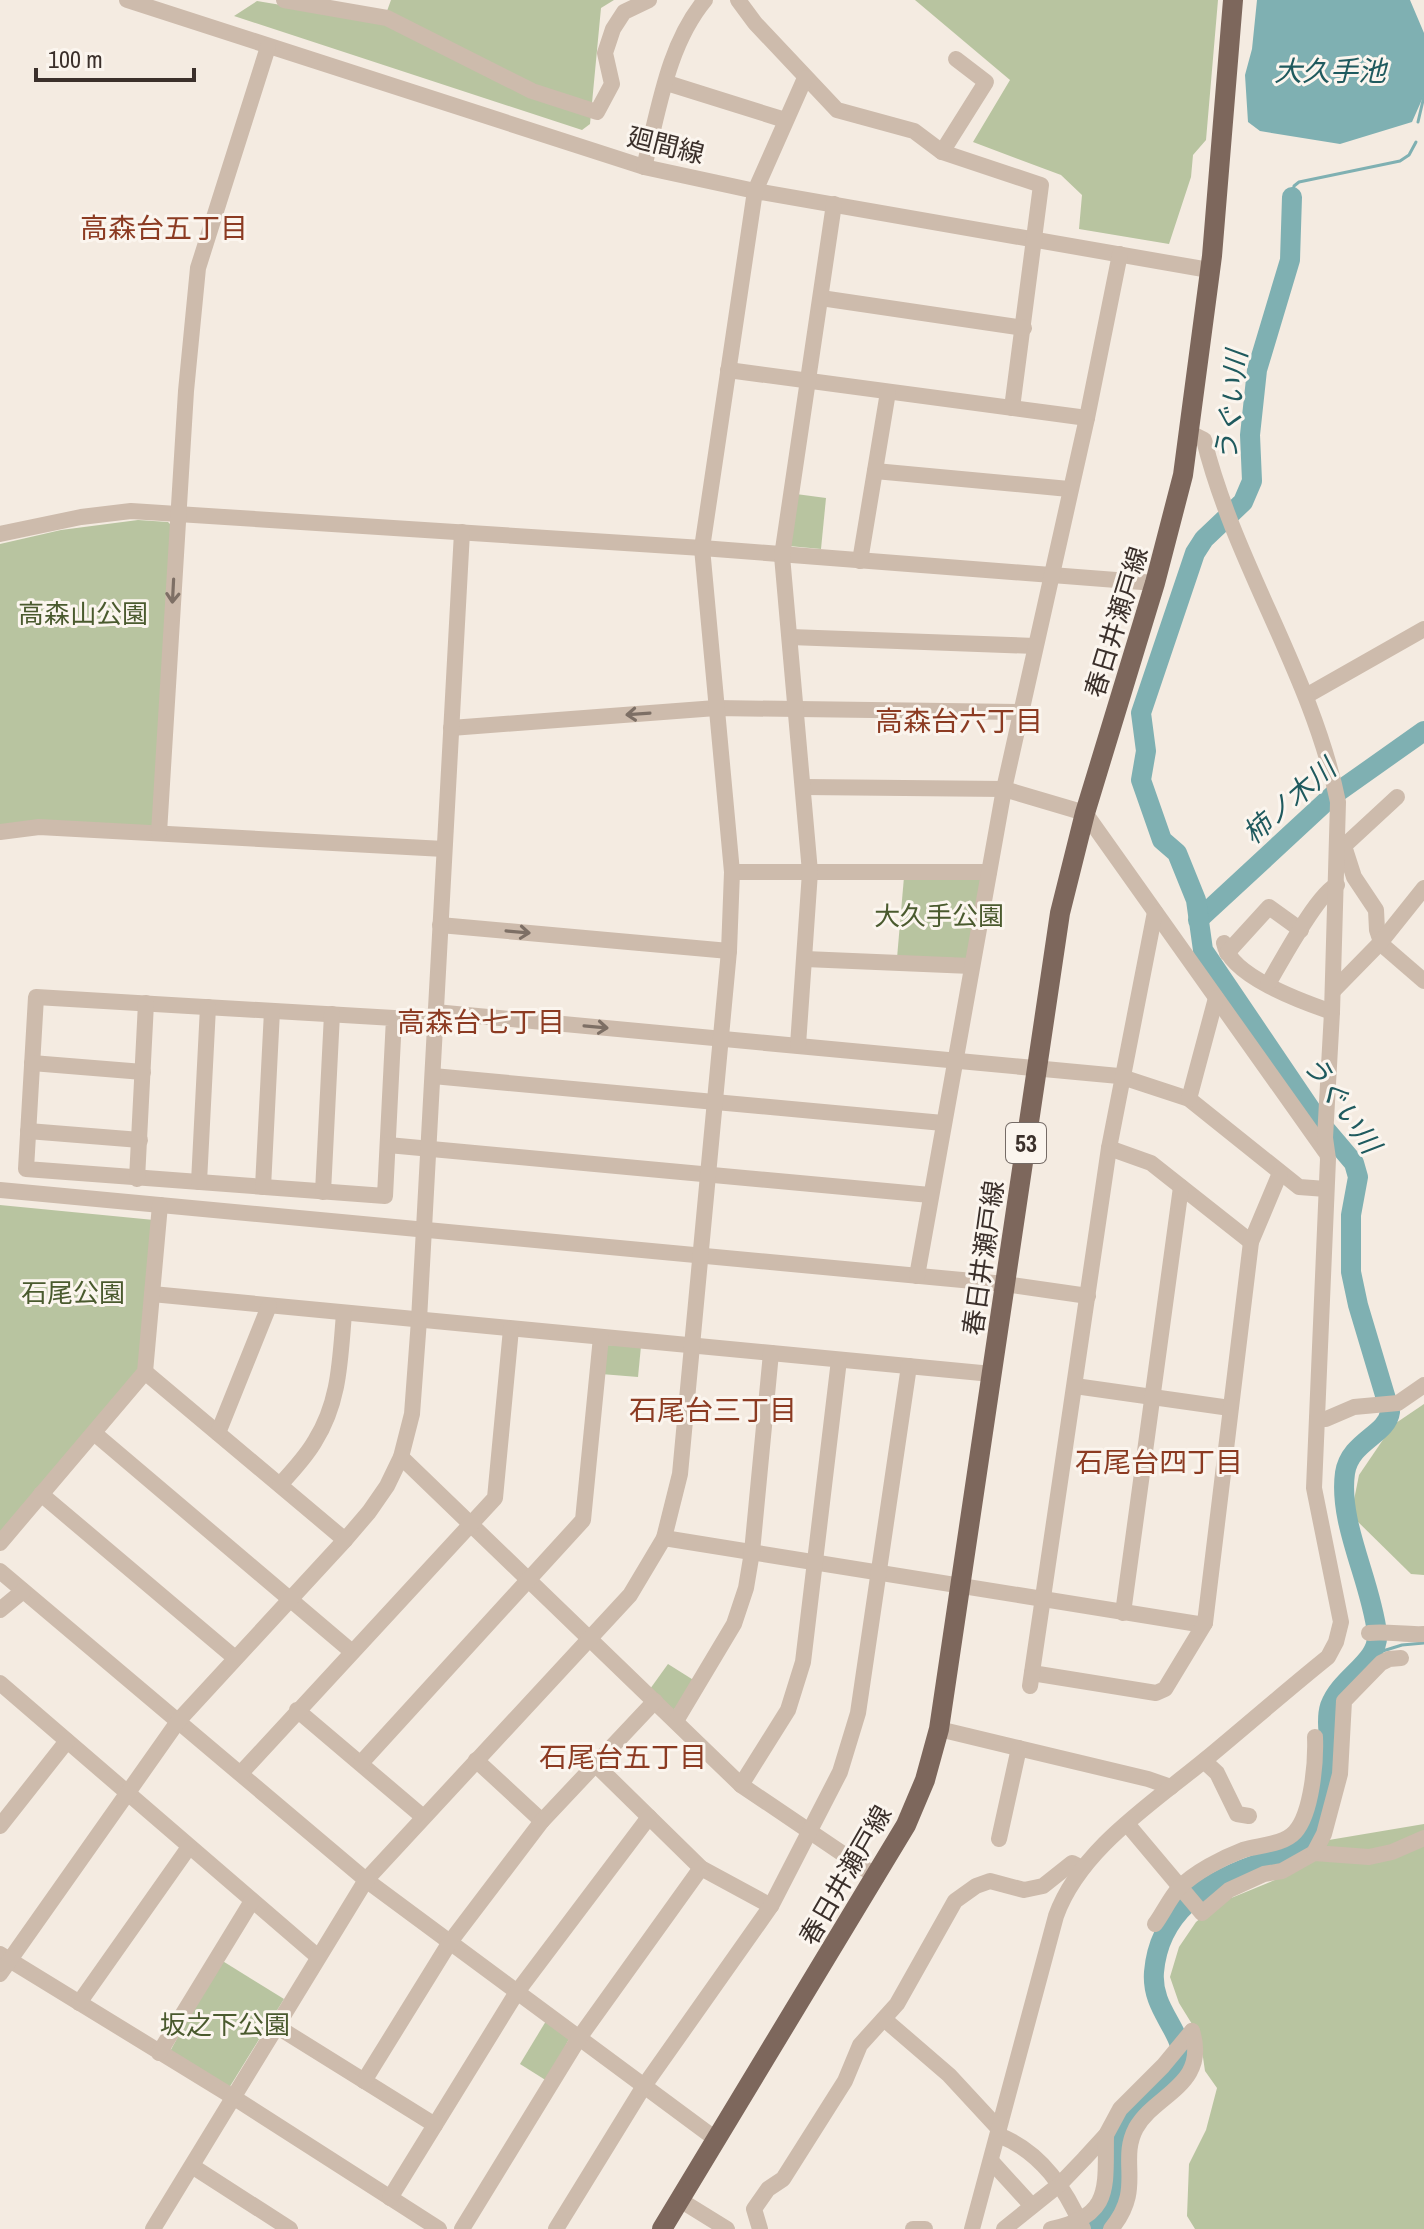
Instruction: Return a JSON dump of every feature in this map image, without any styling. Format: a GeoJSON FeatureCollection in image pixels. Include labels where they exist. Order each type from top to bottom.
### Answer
{"type":"FeatureCollection","features":[{"type":"Feature","properties":{"kind":"main road","name":"春日井瀬戸線"},"geometry":{"type":"LineString","coordinates":[[662,2229],[906,1825],[925,1780],[939,1729],[1060,913],[1085,813],[1176,508],[1190,433],[1209,270],[1233,0]]}},
{"type":"Feature","properties":{"kind":"street","name":"廻間線"},"geometry":{"type":"LineString","coordinates":[[127,0],[644,167],[755,191],[1209,270]]}},
{"type":"Feature","properties":{"kind":"street"},"geometry":{"type":"LineString","coordinates":[[284,0],[387,18],[532,91],[597,112],[612,84],[605,53],[613,29],[624,12],[649,0]]}},
{"type":"Feature","properties":{"kind":"street"},"geometry":{"type":"LineString","coordinates":[[644,167],[676,45],[705,0]]}},
{"type":"Feature","properties":{"kind":"street"},"geometry":{"type":"LineString","coordinates":[[738,0],[755,23],[837,110],[914,131],[942,152],[1041,185],[1012,408]]}},
{"type":"Feature","properties":{"kind":"street"},"geometry":{"type":"LineString","coordinates":[[159,833],[178,513],[198,268],[268,47]]}},
{"type":"Feature","properties":{"kind":"street"},"geometry":{"type":"LineString","coordinates":[[942,152],[986,82],[956,59]]}},
{"type":"Feature","properties":{"kind":"street"},"geometry":{"type":"LineString","coordinates":[[153,2229],[366,1880],[422,1816],[630,1595],[664,1538],[680,1474],[729,951],[732,872],[702,548],[755,191],[805,78]]}},
{"type":"Feature","properties":{"kind":"street"},"geometry":{"type":"LineString","coordinates":[[667,83],[785,120]]}},
{"type":"Feature","properties":{"kind":"street"},"geometry":{"type":"LineString","coordinates":[[798,1045],[810,872],[782,556],[834,204]]}},
{"type":"Feature","properties":{"kind":"street"},"geometry":{"type":"LineString","coordinates":[[917,1276],[1004,789],[1087,418],[1120,254]]}},
{"type":"Feature","properties":{"kind":"street"},"geometry":{"type":"LineString","coordinates":[[821,298],[1024,328]]}},
{"type":"Feature","properties":{"kind":"street"},"geometry":{"type":"LineString","coordinates":[[728,370],[1087,418]]}},
{"type":"Feature","properties":{"kind":"street"},"geometry":{"type":"LineString","coordinates":[[860,561],[888,392]]}},
{"type":"Feature","properties":{"kind":"street"},"geometry":{"type":"LineString","coordinates":[[972,2229],[1056,1916],[1066,1892],[1082,1868],[1128,1825],[1328,1657],[1336,1642],[1341,1611],[1314,1488],[1328,1159],[1326,1139],[1341,845],[1338,802],[1334,779],[1306,696],[1233,525],[1212,472],[1204,440],[1190,433]]}},
{"type":"Feature","properties":{"kind":"street"},"geometry":{"type":"LineString","coordinates":[[875,471],[1069,489]]}},
{"type":"Feature","properties":{"kind":"street"},"geometry":{"type":"LineString","coordinates":[[0,534],[119,512],[178,513],[702,548],[1155,583]]}},
{"type":"Feature","properties":{"kind":"street"},"geometry":{"type":"LineString","coordinates":[[439,2229],[79,2003],[3,1963],[179,1720],[369,1512],[401,1457],[412,1414],[419,1320],[462,532]]}},
{"type":"Feature","properties":{"kind":"street"},"geometry":{"type":"LineString","coordinates":[[1306,696],[1424,629]]}},
{"type":"Feature","properties":{"kind":"street"},"geometry":{"type":"LineString","coordinates":[[790,637],[1035,646]]}},
{"type":"Feature","properties":{"kind":"street"},"geometry":{"type":"LineString","coordinates":[[451,728],[716,708],[1021,712]]}},
{"type":"Feature","properties":{"kind":"street"},"geometry":{"type":"LineString","coordinates":[[804,787],[1004,789],[1085,813],[1216,998],[1326,1139]]}},
{"type":"Feature","properties":{"kind":"street"},"geometry":{"type":"LineString","coordinates":[[1341,845],[1397,797]]}},
{"type":"Feature","properties":{"kind":"street"},"geometry":{"type":"LineString","coordinates":[[0,832],[39,827],[444,849]]}},
{"type":"Feature","properties":{"kind":"street"},"geometry":{"type":"LineString","coordinates":[[1341,845],[1354,877],[1376,910],[1381,942],[1424,981]]}},
{"type":"Feature","properties":{"kind":"street"},"geometry":{"type":"LineString","coordinates":[[732,872],[989,872]]}},
{"type":"Feature","properties":{"kind":"street"},"geometry":{"type":"LineString","coordinates":[[1268,984],[1330,887],[1337,885]]}},
{"type":"Feature","properties":{"kind":"street"},"geometry":{"type":"LineString","coordinates":[[1333,991],[1381,942],[1424,888]]}},
{"type":"Feature","properties":{"kind":"street"},"geometry":{"type":"LineString","coordinates":[[1301,930],[1269,907],[1225,948],[1247,973],[1332,1012]]}},
{"type":"Feature","properties":{"kind":"street"},"geometry":{"type":"LineString","coordinates":[[1155,912],[1109,1148],[1031,1680],[1156,1693],[1165,1689],[1205,1623],[1251,1242],[1280,1173]]}},
{"type":"Feature","properties":{"kind":"street"},"geometry":{"type":"LineString","coordinates":[[440,925],[729,951]]}},
{"type":"Feature","properties":{"kind":"street"},"geometry":{"type":"LineString","coordinates":[[805,959],[971,966]]}},
{"type":"Feature","properties":{"kind":"street"},"geometry":{"type":"LineString","coordinates":[[394,1018],[385,1196],[26,1169],[36,997],[394,1018],[434,1015],[721,1038],[1123,1077],[1189,1099],[1299,1187],[1326,1189]]}},
{"type":"Feature","properties":{"kind":"street"},"geometry":{"type":"LineString","coordinates":[[1189,1099],[1216,998]]}},
{"type":"Feature","properties":{"kind":"street"},"geometry":{"type":"LineString","coordinates":[[137,1179],[146,1003]]}},
{"type":"Feature","properties":{"kind":"street"},"geometry":{"type":"LineString","coordinates":[[199,1182],[208,1007]]}},
{"type":"Feature","properties":{"kind":"street"},"geometry":{"type":"LineString","coordinates":[[263,1187],[272,1011]]}},
{"type":"Feature","properties":{"kind":"street"},"geometry":{"type":"LineString","coordinates":[[323,1192],[332,1014]]}},
{"type":"Feature","properties":{"kind":"street"},"geometry":{"type":"LineString","coordinates":[[32,1063],[143,1072]]}},
{"type":"Feature","properties":{"kind":"street"},"geometry":{"type":"LineString","coordinates":[[433,1076],[943,1123]]}},
{"type":"Feature","properties":{"kind":"street"},"geometry":{"type":"LineString","coordinates":[[28,1131],[140,1140]]}},
{"type":"Feature","properties":{"kind":"street"},"geometry":{"type":"LineString","coordinates":[[388,1145],[930,1195]]}},
{"type":"Feature","properties":{"kind":"street"},"geometry":{"type":"LineString","coordinates":[[1109,1148],[1151,1163],[1251,1242]]}},
{"type":"Feature","properties":{"kind":"street"},"geometry":{"type":"LineString","coordinates":[[1123,1613],[1181,1187]]}},
{"type":"Feature","properties":{"kind":"street"},"geometry":{"type":"LineString","coordinates":[[0,1190],[423,1232],[1005,1284],[1088,1296]]}},
{"type":"Feature","properties":{"kind":"street"},"geometry":{"type":"LineString","coordinates":[[0,1543],[145,1372],[160,1205]]}},
{"type":"Feature","properties":{"kind":"street"},"geometry":{"type":"LineString","coordinates":[[152,1294],[992,1374]]}},
{"type":"Feature","properties":{"kind":"street"},"geometry":{"type":"LineString","coordinates":[[218,1433],[269,1306]]}},
{"type":"Feature","properties":{"kind":"street"},"geometry":{"type":"LineString","coordinates":[[280,1485],[314,1444],[329,1417],[338,1386],[344,1314]]}},
{"type":"Feature","properties":{"kind":"street"},"geometry":{"type":"LineString","coordinates":[[241,1773],[495,1498],[511,1329]]}},
{"type":"Feature","properties":{"kind":"street"},"geometry":{"type":"LineString","coordinates":[[361,1763],[583,1520],[601,1337]]}},
{"type":"Feature","properties":{"kind":"street"},"geometry":{"type":"LineString","coordinates":[[676,1721],[734,1624],[746,1588],[771,1353]]}},
{"type":"Feature","properties":{"kind":"street"},"geometry":{"type":"LineString","coordinates":[[741,1785],[788,1710],[803,1662],[839,1360]]}},
{"type":"Feature","properties":{"kind":"street"},"geometry":{"type":"LineString","coordinates":[[556,2229],[644,2086],[771,1906],[840,1772],[851,1743],[909,1366]]}},
{"type":"Feature","properties":{"kind":"street"},"geometry":{"type":"LineString","coordinates":[[145,1372],[345,1540]]}},
{"type":"Feature","properties":{"kind":"street"},"geometry":{"type":"LineString","coordinates":[[1317,1419],[1326,1419],[1354,1407],[1398,1403],[1424,1385]]}},
{"type":"Feature","properties":{"kind":"street"},"geometry":{"type":"LineString","coordinates":[[1075,1386],[1230,1408]]}},
{"type":"Feature","properties":{"kind":"street"},"geometry":{"type":"LineString","coordinates":[[94,1433],[351,1651]]}},
{"type":"Feature","properties":{"kind":"street"},"geometry":{"type":"LineString","coordinates":[[401,1457],[741,1785],[877,1877]]}},
{"type":"Feature","properties":{"kind":"street"},"geometry":{"type":"LineString","coordinates":[[41,1494],[235,1658]]}},
{"type":"Feature","properties":{"kind":"street"},"geometry":{"type":"LineString","coordinates":[[664,1538],[879,1571],[1043,1601],[1205,1623]]}},
{"type":"Feature","properties":{"kind":"street"},"geometry":{"type":"LineString","coordinates":[[0,1571],[366,1880],[717,2140]]}},
{"type":"Feature","properties":{"kind":"street"},"geometry":{"type":"LineString","coordinates":[[0,1610],[23,1591]]}},
{"type":"Feature","properties":{"kind":"street"},"geometry":{"type":"LineString","coordinates":[[1369,1633],[1424,1634]]}},
{"type":"Feature","properties":{"kind":"street"},"geometry":{"type":"LineString","coordinates":[[1128,1825],[1202,1913],[1229,1890],[1264,1874],[1282,1871],[1314,1853],[1324,1834],[1340,1774],[1344,1701],[1381,1663],[1401,1658]]}},
{"type":"Feature","properties":{"kind":"street"},"geometry":{"type":"LineString","coordinates":[[3,1693],[67,1741],[317,1956]]}},
{"type":"Feature","properties":{"kind":"street"},"geometry":{"type":"LineString","coordinates":[[364,2081],[450,1942],[542,1821],[655,1701]]}},
{"type":"Feature","properties":{"kind":"street"},"geometry":{"type":"LineString","coordinates":[[297,1710],[422,1816]]}},
{"type":"Feature","properties":{"kind":"street"},"geometry":{"type":"LineString","coordinates":[[939,1729],[1171,1787]]}},
{"type":"Feature","properties":{"kind":"street"},"geometry":{"type":"LineString","coordinates":[[1155,1924],[1180,1890],[1196,1875],[1229,1857],[1282,1841],[1294,1834],[1308,1801],[1316,1757],[1315,1737]]}},
{"type":"Feature","properties":{"kind":"street"},"geometry":{"type":"LineString","coordinates":[[0,1826],[67,1741]]}},
{"type":"Feature","properties":{"kind":"street"},"geometry":{"type":"LineString","coordinates":[[999,1839],[1019,1748]]}},
{"type":"Feature","properties":{"kind":"street"},"geometry":{"type":"LineString","coordinates":[[476,1760],[542,1821]]}},
{"type":"Feature","properties":{"kind":"street"},"geometry":{"type":"LineString","coordinates":[[1204,1761],[1217,1773],[1237,1814],[1249,1816]]}},
{"type":"Feature","properties":{"kind":"street"},"geometry":{"type":"LineString","coordinates":[[595,1764],[701,1868],[771,1906]]}},
{"type":"Feature","properties":{"kind":"street"},"geometry":{"type":"LineString","coordinates":[[1308,1801],[1333,1806]]}},
{"type":"Feature","properties":{"kind":"street"},"geometry":{"type":"LineString","coordinates":[[390,2198],[517,1992],[649,1817]]}},
{"type":"Feature","properties":{"kind":"street"},"geometry":{"type":"LineString","coordinates":[[1314,1853],[1369,1857],[1392,1852],[1424,1838]]}},
{"type":"Feature","properties":{"kind":"street"},"geometry":{"type":"LineString","coordinates":[[79,2003],[189,1847]]}},
{"type":"Feature","properties":{"kind":"street"},"geometry":{"type":"LineString","coordinates":[[760,2229],[754,2209],[768,2189],[783,2179],[845,2081],[860,2045],[897,2004],[955,1901],[976,1886],[990,1881],[1024,1890],[1043,1886],[1072,1863],[1082,1868]]}},
{"type":"Feature","properties":{"kind":"street"},"geometry":{"type":"LineString","coordinates":[[462,2229],[579,2038],[701,1868]]}},
{"type":"Feature","properties":{"kind":"street"},"geometry":{"type":"LineString","coordinates":[[159,2053],[252,1901]]}},
{"type":"Feature","properties":{"kind":"street"},"geometry":{"type":"LineString","coordinates":[[884,2019],[949,2075],[999,2132],[1028,2150],[1060,2184],[1081,2224]]}},
{"type":"Feature","properties":{"kind":"street"},"geometry":{"type":"LineString","coordinates":[[276,2026],[435,2125]]}},
{"type":"Feature","properties":{"kind":"street"},"geometry":{"type":"LineString","coordinates":[[1004,2229],[1060,2184],[1106,2135],[1120,2109],[1163,2066],[1192,2031],[1193,2060],[1188,2075],[1136,2129],[1131,2145],[1130,2197],[1111,2229]]}},
{"type":"Feature","properties":{"kind":"street"},"geometry":{"type":"LineString","coordinates":[[1051,2229],[1081,2224],[1102,2201],[1106,2135]]}},
{"type":"Feature","properties":{"kind":"street"},"geometry":{"type":"LineString","coordinates":[[991,2161],[1032,2206]]}},
{"type":"Feature","properties":{"kind":"street"},"geometry":{"type":"LineString","coordinates":[[192,2166],[290,2229]]}},
{"type":"Feature","properties":{"kind":"street"},"geometry":{"type":"LineString","coordinates":[[680,2200],[727,2229]]}},
{"type":"Feature","properties":{"kind":"street"},"geometry":{"type":"LineString","coordinates":[[913,2229],[925,2229]]}},
{"type":"Feature","properties":{"kind":"green space"},"geometry":{"type":"Polygon","coordinates":[[[391,0],[614,0],[601,8],[590,124],[582,130],[234,16],[257,1],[383,22],[391,0]]]}},
{"type":"Feature","properties":{"kind":"green space"},"geometry":{"type":"Polygon","coordinates":[[[915,0],[1218,0],[1206,140],[1193,155],[1191,177],[1169,244],[1079,229],[1082,195],[1061,175],[973,142],[1010,80],[915,0]]]}},
{"type":"Feature","properties":{"kind":"green space"},"geometry":{"type":"Polygon","coordinates":[[[796,494],[826,498],[821,549],[789,546],[796,494]]]}},
{"type":"Feature","properties":{"kind":"green space","name":"高森山公園"},"geometry":{"type":"Polygon","coordinates":[[[138,520],[168,522],[172,526],[156,824],[151,827],[39,820],[0,825],[0,544],[61,530],[138,520]]]}},
{"type":"Feature","properties":{"kind":"green space","name":"大久手公園"},"geometry":{"type":"Polygon","coordinates":[[[904,877],[980,877],[983,880],[966,961],[897,958],[904,877]]]}},
{"type":"Feature","properties":{"kind":"green space","name":"石尾公園"},"geometry":{"type":"Polygon","coordinates":[[[0,1205],[154,1220],[141,1367],[0,1535],[0,1205]]]}},
{"type":"Feature","properties":{"kind":"green space"},"geometry":{"type":"Polygon","coordinates":[[[604,1345],[641,1346],[638,1377],[601,1374],[604,1345]]]}},
{"type":"Feature","properties":{"kind":"green space"},"geometry":{"type":"Polygon","coordinates":[[[1424,1404],[1424,1575],[1411,1574],[1351,1515],[1359,1475],[1393,1425],[1424,1404]]]}},
{"type":"Feature","properties":{"kind":"green space"},"geometry":{"type":"Polygon","coordinates":[[[668,1664],[695,1681],[673,1711],[650,1689],[668,1664]]]}},
{"type":"Feature","properties":{"kind":"green space"},"geometry":{"type":"Polygon","coordinates":[[[1424,1824],[1424,2229],[1195,2229],[1187,2216],[1189,2164],[1206,2130],[1217,2088],[1205,2071],[1200,2037],[1179,2003],[1170,1977],[1179,1947],[1196,1922],[1219,1903],[1287,1875],[1317,1842],[1424,1824]]]}},
{"type":"Feature","properties":{"kind":"green space","name":"坂之下公園"},"geometry":{"type":"Polygon","coordinates":[[[221,1960],[284,1999],[229,2088],[169,2053],[221,1960]]]}},
{"type":"Feature","properties":{"kind":"green space"},"geometry":{"type":"Polygon","coordinates":[[[546,2021],[569,2039],[547,2081],[520,2064],[546,2021]]]}},
{"type":"Feature","properties":{"kind":"water","name":"大久手池"},"geometry":{"type":"Polygon","coordinates":[[[1257,0],[1410,0],[1424,33],[1424,95],[1412,122],[1340,144],[1260,131],[1248,122],[1245,75],[1252,49],[1257,0]]]}},
{"type":"Feature","properties":{"kind":"waterway"},"geometry":{"type":"LineString","coordinates":[[1418,122],[1424,96]]}},
{"type":"Feature","properties":{"kind":"waterway"},"geometry":{"type":"LineString","coordinates":[[1292,197],[1294,186],[1299,182],[1400,161],[1409,155],[1416,142]]}},
{"type":"Feature","properties":{"kind":"waterway","name":"うぐい川"},"geometry":{"type":"LineString","coordinates":[[1087,2229],[1102,2216],[1110,2203],[1116,2177],[1117,2151],[1126,2122],[1183,2062],[1178,2039],[1154,1985],[1158,1951],[1165,1933],[1187,1903],[1202,1891],[1236,1872],[1300,1848],[1313,1835],[1324,1810],[1329,1785],[1330,1706],[1342,1686],[1366,1661],[1376,1643],[1374,1613],[1350,1532],[1344,1492],[1348,1462],[1382,1427],[1390,1412],[1351,1272],[1351,1215],[1358,1177],[1354,1163],[1320,1123],[1203,950],[1196,900],[1177,853],[1162,840],[1141,780],[1146,751],[1141,713],[1195,553],[1204,539],[1243,502],[1252,481],[1250,435],[1257,370],[1290,260],[1292,197]]}},
{"type":"Feature","properties":{"kind":"waterway","name":"柿ノ木川"},"geometry":{"type":"LineString","coordinates":[[1198,920],[1332,796],[1424,731]]}},
{"type":"Feature","properties":{"kind":"waterway"},"geometry":{"type":"LineString","coordinates":[[1373,1654],[1402,1645],[1424,1643]]}},
{"type":"Feature","properties":{"kind":"district","name":"高森台五丁目"},"geometry":{"type":"Point","coordinates":[164,228]}},
{"type":"Feature","properties":{"kind":"district","name":"高森台六丁目"},"geometry":{"type":"Point","coordinates":[959,721]}},
{"type":"Feature","properties":{"kind":"district","name":"高森台七丁目"},"geometry":{"type":"Point","coordinates":[481,1022]}},
{"type":"Feature","properties":{"kind":"district","name":"石尾台三丁目"},"geometry":{"type":"Point","coordinates":[713,1410]}},
{"type":"Feature","properties":{"kind":"district","name":"石尾台四丁目"},"geometry":{"type":"Point","coordinates":[1159,1462]}},
{"type":"Feature","properties":{"kind":"district","name":"石尾台五丁目"},"geometry":{"type":"Point","coordinates":[623,1757]}}]}
